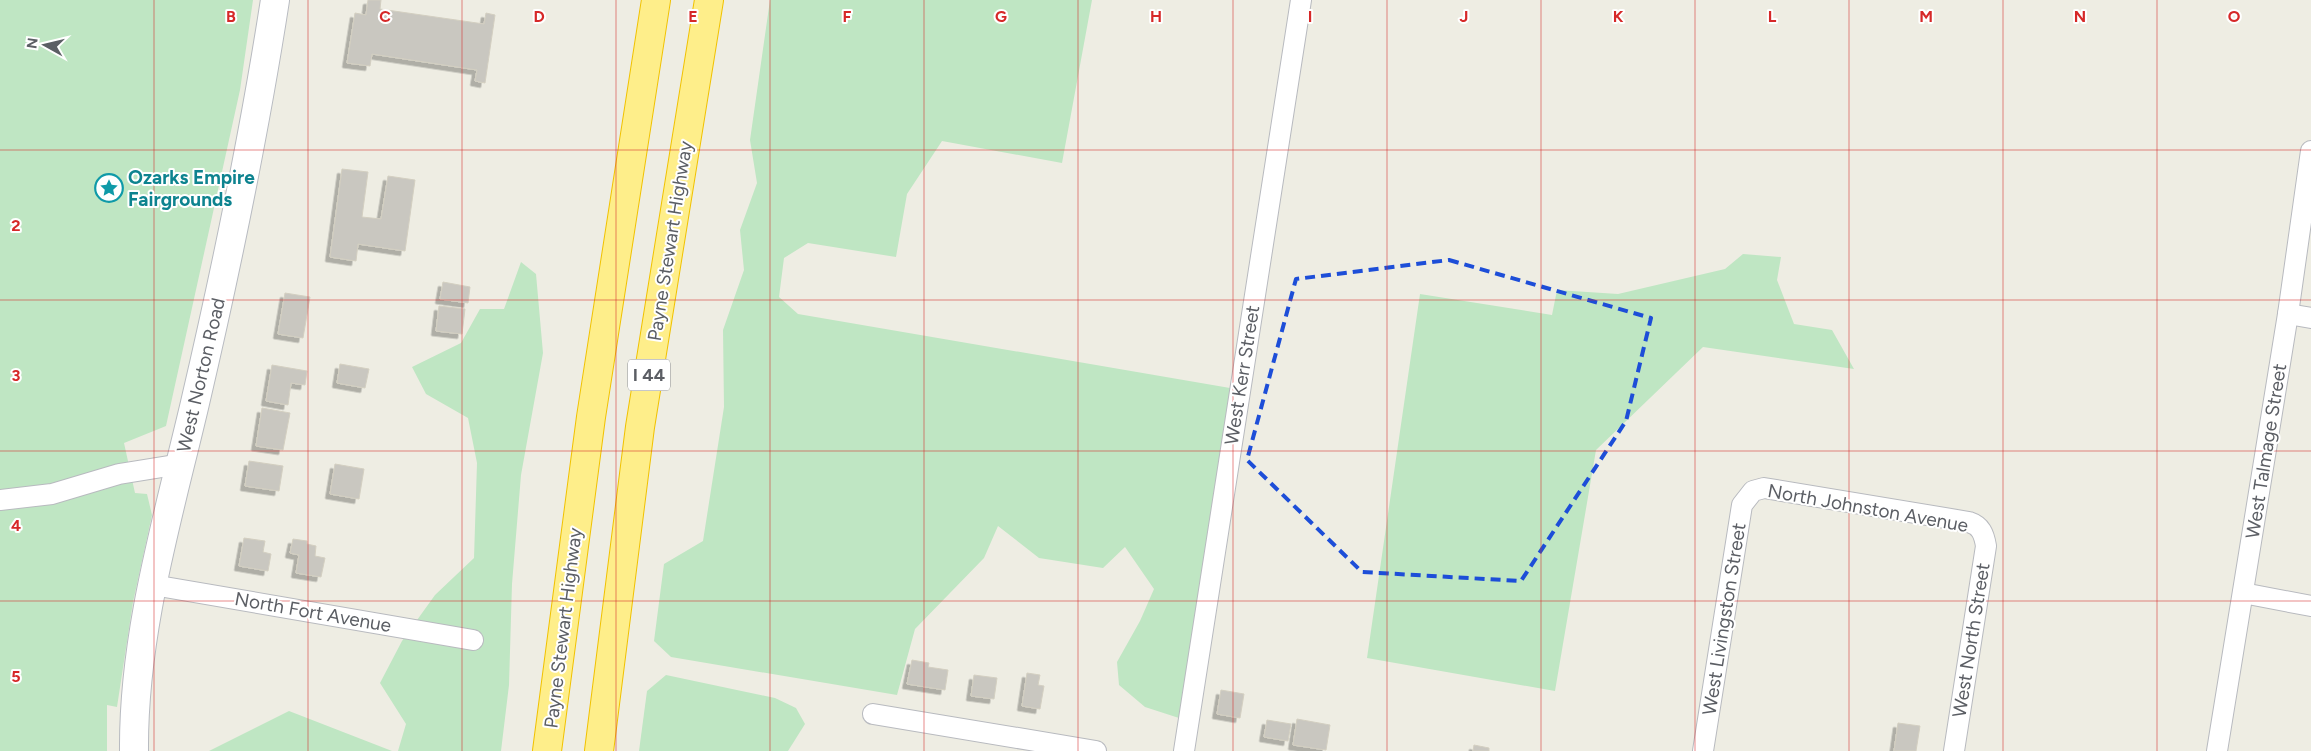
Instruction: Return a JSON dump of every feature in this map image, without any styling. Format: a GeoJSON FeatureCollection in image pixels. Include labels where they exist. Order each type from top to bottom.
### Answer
{"type":"FeatureCollection","features":[{"type":"Feature","properties":{"kind":"highway","name":"Payne Stewart Highway"},"geometry":{"type":"LineString","coordinates":[[548,751],[591,417],[656,0]]}},
{"type":"Feature","properties":{"kind":"highway","name":"Payne Stewart Highway"},"geometry":{"type":"LineString","coordinates":[[599,751],[640,427],[709,0]]}},
{"type":"Feature","properties":{"kind":"main road","name":"West Norton Road"},"geometry":{"type":"LineString","coordinates":[[134,751],[138,668],[153,584],[240,204],[274,0]]}},
{"type":"Feature","properties":{"kind":"street","name":"West Kerr Street"},"geometry":{"type":"LineString","coordinates":[[1184,751],[1301,0]]}},
{"type":"Feature","properties":{"kind":"street","name":"West Talmage Street"},"geometry":{"type":"LineString","coordinates":[[2217,751],[2288,314],[2311,151]]}},
{"type":"Feature","properties":{"kind":"street"},"geometry":{"type":"LineString","coordinates":[[2288,314],[2311,318]]}},
{"type":"Feature","properties":{"kind":"street"},"geometry":{"type":"LineString","coordinates":[[0,500],[52,494],[119,474],[181,464]]}},
{"type":"Feature","properties":{"kind":"street","name":"North Johnston Avenue"},"geometry":{"type":"LineString","coordinates":[[1753,490],[1764,488],[1777,489],[1969,522],[1981,530]]}},
{"type":"Feature","properties":{"kind":"street","name":"West Livingston Street"},"geometry":{"type":"LineString","coordinates":[[1703,751],[1742,505],[1753,490]]}},
{"type":"Feature","properties":{"kind":"street","name":"West North Street"},"geometry":{"type":"LineString","coordinates":[[1954,751],[1986,546],[1981,530]]}},
{"type":"Feature","properties":{"kind":"street","name":"North Fort Avenue"},"geometry":{"type":"LineString","coordinates":[[153,584],[473,640]]}},
{"type":"Feature","properties":{"kind":"street"},"geometry":{"type":"LineString","coordinates":[[2243,593],[2311,606]]}},
{"type":"Feature","properties":{"kind":"street"},"geometry":{"type":"LineString","coordinates":[[873,714],[1096,751]]}},
{"type":"Feature","properties":{"kind":"highlighted area"},"geometry":{"type":"Polygon","coordinates":[[[1449,260],[1651,318],[1626,421],[1521,581],[1362,572],[1247,460],[1296,279],[1449,260]]]}},
{"type":"Feature","properties":{"kind":"green space","name":"Ozarks Empire Fairgrounds"},"geometry":{"type":"Polygon","coordinates":[[[0,0],[253,0],[240,90],[166,426],[124,443],[135,493],[147,494],[152,515],[133,602],[117,707],[107,705],[107,751],[0,751],[0,0]]]}},
{"type":"Feature","properties":{"kind":"green space"},"geometry":{"type":"Polygon","coordinates":[[[770,0],[1092,0],[1062,163],[942,141],[907,194],[896,257],[808,243],[784,258],[779,297],[798,314],[1230,388],[1179,718],[1145,707],[1119,685],[1117,662],[1140,621],[1154,589],[1125,547],[1103,568],[1039,558],[998,526],[984,558],[915,629],[897,695],[671,657],[654,641],[664,564],[703,541],[724,407],[723,330],[744,270],[740,230],[757,183],[750,140],[770,0]]]}},
{"type":"Feature","properties":{"kind":"green space"},"geometry":{"type":"Polygon","coordinates":[[[1743,254],[1781,257],[1777,280],[1794,324],[1832,330],[1854,369],[1703,347],[1596,450],[1555,691],[1367,658],[1420,294],[1552,315],[1557,290],[1618,294],[1725,269],[1743,254]]]}},
{"type":"Feature","properties":{"kind":"green space"},"geometry":{"type":"Polygon","coordinates":[[[521,262],[536,274],[543,353],[521,475],[512,584],[509,685],[501,751],[398,751],[406,724],[380,683],[402,641],[435,595],[474,558],[477,463],[468,418],[426,394],[412,367],[461,343],[480,309],[504,309],[521,262]]]}},
{"type":"Feature","properties":{"kind":"green space"},"geometry":{"type":"Polygon","coordinates":[[[666,675],[775,698],[796,708],[805,724],[788,751],[639,751],[647,691],[666,675]]]}},
{"type":"Feature","properties":{"kind":"green space"},"geometry":{"type":"Polygon","coordinates":[[[289,711],[392,751],[209,751],[289,711]]]}},
{"type":"Feature","properties":{"kind":"building"},"geometry":{"type":"Polygon","coordinates":[[[368,0],[381,0],[380,9],[484,24],[486,13],[495,15],[485,83],[475,81],[477,70],[372,54],[370,66],[347,63],[355,13],[366,15],[368,0]]]}},
{"type":"Feature","properties":{"kind":"building"},"geometry":{"type":"Polygon","coordinates":[[[342,169],[368,172],[362,217],[381,219],[388,176],[415,180],[405,251],[358,244],[356,261],[330,257],[342,169]]]}},
{"type":"Feature","properties":{"kind":"building"},"geometry":{"type":"Polygon","coordinates":[[[443,282],[470,287],[468,303],[440,299],[443,282]]]}},
{"type":"Feature","properties":{"kind":"building"},"geometry":{"type":"Polygon","coordinates":[[[285,293],[310,297],[303,338],[278,334],[285,293]]]}},
{"type":"Feature","properties":{"kind":"building"},"geometry":{"type":"Polygon","coordinates":[[[439,306],[465,309],[462,334],[436,331],[439,306]]]}},
{"type":"Feature","properties":{"kind":"building"},"geometry":{"type":"Polygon","coordinates":[[[340,364],[369,369],[365,388],[337,383],[340,364]]]}},
{"type":"Feature","properties":{"kind":"building"},"geometry":{"type":"Polygon","coordinates":[[[272,365],[307,371],[305,385],[291,383],[288,405],[266,401],[272,365]]]}},
{"type":"Feature","properties":{"kind":"building"},"geometry":{"type":"Polygon","coordinates":[[[262,408],[290,413],[283,450],[256,446],[262,408]]]}},
{"type":"Feature","properties":{"kind":"building"},"geometry":{"type":"Polygon","coordinates":[[[249,461],[283,466],[279,491],[245,486],[249,461]]]}},
{"type":"Feature","properties":{"kind":"building"},"geometry":{"type":"Polygon","coordinates":[[[335,464],[364,469],[359,499],[330,494],[335,464]]]}},
{"type":"Feature","properties":{"kind":"building"},"geometry":{"type":"Polygon","coordinates":[[[244,538],[265,541],[263,552],[271,554],[268,571],[239,566],[244,538]]]}},
{"type":"Feature","properties":{"kind":"building"},"geometry":{"type":"Polygon","coordinates":[[[293,539],[307,541],[307,544],[316,546],[315,556],[325,558],[321,577],[296,573],[299,555],[290,553],[293,539]]]}},
{"type":"Feature","properties":{"kind":"building"},"geometry":{"type":"Polygon","coordinates":[[[912,660],[929,663],[928,667],[948,670],[945,690],[907,684],[912,660]]]}},
{"type":"Feature","properties":{"kind":"building"},"geometry":{"type":"Polygon","coordinates":[[[1027,673],[1040,675],[1038,685],[1044,686],[1040,709],[1022,706],[1027,673]]]}},
{"type":"Feature","properties":{"kind":"building"},"geometry":{"type":"Polygon","coordinates":[[[974,675],[997,678],[994,699],[971,696],[974,675]]]}},
{"type":"Feature","properties":{"kind":"building"},"geometry":{"type":"Polygon","coordinates":[[[1221,690],[1244,694],[1240,718],[1217,714],[1221,690]]]}},
{"type":"Feature","properties":{"kind":"building"},"geometry":{"type":"Polygon","coordinates":[[[1297,719],[1330,725],[1326,750],[1293,745],[1297,719]]]}},
{"type":"Feature","properties":{"kind":"building"},"geometry":{"type":"Polygon","coordinates":[[[1267,720],[1291,724],[1288,741],[1264,737],[1267,720]]]}},
{"type":"Feature","properties":{"kind":"building"},"geometry":{"type":"Polygon","coordinates":[[[1898,723],[1920,726],[1916,751],[1894,751],[1898,723]]]}},
{"type":"Feature","properties":{"kind":"building"},"geometry":{"type":"Polygon","coordinates":[[[1474,745],[1489,748],[1489,751],[1473,751],[1474,745]]]}},
{"type":"Feature","properties":{"kind":"place","name":"Ozarks Empire Fairgrounds"},"geometry":{"type":"Point","coordinates":[109,188]}}]}
